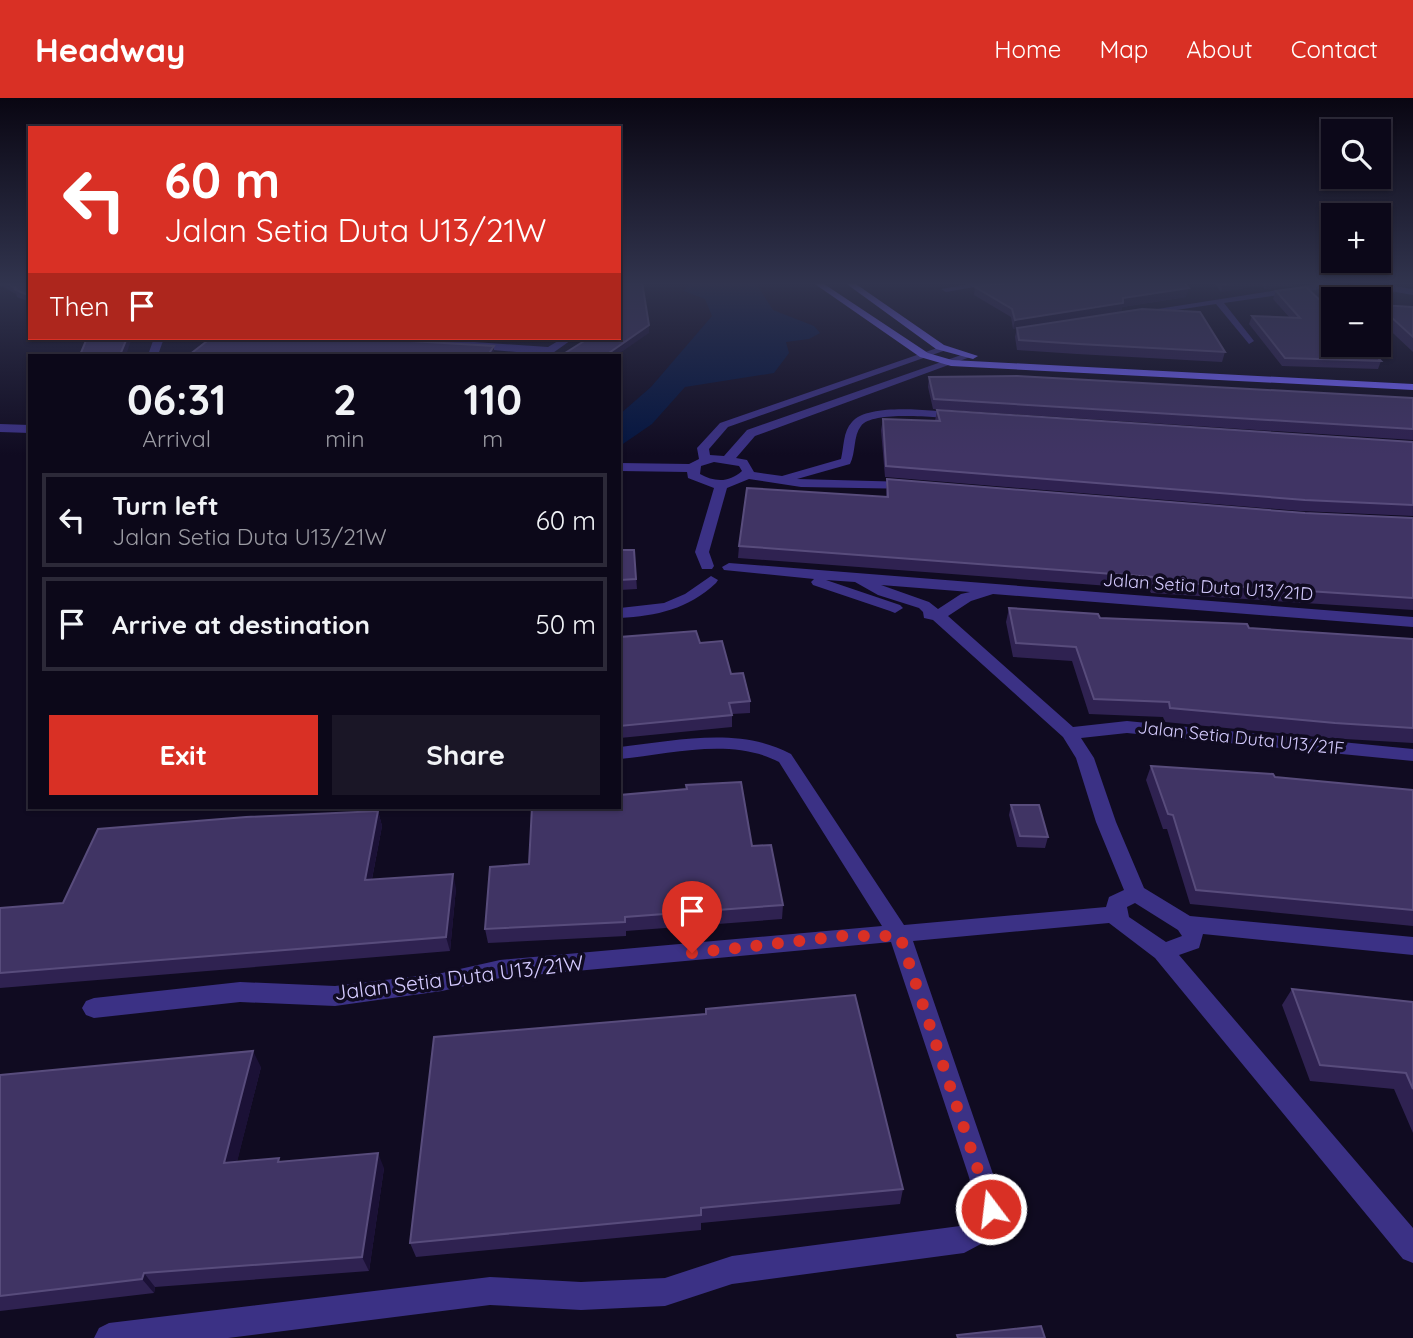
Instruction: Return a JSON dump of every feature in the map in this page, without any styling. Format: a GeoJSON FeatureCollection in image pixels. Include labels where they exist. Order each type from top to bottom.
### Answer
{"type":"FeatureCollection","features":[{"type":"Feature","properties":{"kind":"main road"},"geometry":{"type":"LineString","coordinates":[[902,340],[927,357],[951,363],[1413,387]]}},
{"type":"Feature","properties":{"kind":"main road"},"geometry":{"type":"LineString","coordinates":[[931,340],[944,349],[968,356],[1413,379]]}},
{"type":"Feature","properties":{"kind":"street"},"geometry":{"type":"LineString","coordinates":[[433,343],[545,353],[566,340]]}},
{"type":"Feature","properties":{"kind":"street"},"geometry":{"type":"LineString","coordinates":[[705,459],[703,448],[724,425],[944,349]]}},
{"type":"Feature","properties":{"kind":"street"},"geometry":{"type":"LineString","coordinates":[[729,458],[751,433],[968,356]]}},
{"type":"Feature","properties":{"kind":"street"},"geometry":{"type":"LineString","coordinates":[[846,461],[856,423],[863,418],[907,414],[975,417]]}},
{"type":"Feature","properties":{"kind":"street"},"geometry":{"type":"LineString","coordinates":[[0,428],[28,429]]}},
{"type":"Feature","properties":{"kind":"street"},"geometry":{"type":"LineString","coordinates":[[621,467],[692,468],[705,459],[729,458],[743,463],[748,471],[747,475]]}},
{"type":"Feature","properties":{"kind":"street"},"geometry":{"type":"LineString","coordinates":[[785,478],[846,461]]}},
{"type":"Feature","properties":{"kind":"street"},"geometry":{"type":"LineString","coordinates":[[846,461],[861,482]]}},
{"type":"Feature","properties":{"kind":"street"},"geometry":{"type":"LineString","coordinates":[[692,468],[698,479],[722,484],[738,481],[747,475],[823,484],[861,482],[927,488]]}},
{"type":"Feature","properties":{"kind":"street"},"geometry":{"type":"LineString","coordinates":[[708,573],[702,552],[722,484]]}},
{"type":"Feature","properties":{"kind":"street"},"geometry":{"type":"LineString","coordinates":[[621,613],[658,611],[694,598],[716,564],[731,571],[809,580],[910,613],[938,616],[966,597],[999,590]]}},
{"type":"Feature","properties":{"kind":"street","name":"Jalan Setia Duta U13/21D"},"geometry":{"type":"LineString","coordinates":[[731,571],[858,578],[1413,622]]}},
{"type":"Feature","properties":{"kind":"street"},"geometry":{"type":"LineString","coordinates":[[858,578],[883,592],[924,605],[1069,733],[1085,758],[1136,893],[1186,924],[1193,935],[1191,943],[1163,952]]}},
{"type":"Feature","properties":{"kind":"street","name":"Jalan Setia Duta U13/21F"},"geometry":{"type":"LineString","coordinates":[[1069,733],[1128,727],[1413,755]]}},
{"type":"Feature","properties":{"kind":"street"},"geometry":{"type":"LineString","coordinates":[[109,1338],[490,1291],[581,1296],[665,1292],[732,1270],[964,1239],[984,1227],[991,1209],[900,936],[785,758],[774,750],[733,744],[621,753]]}},
{"type":"Feature","properties":{"kind":"street"},"geometry":{"type":"LineString","coordinates":[[1136,893],[1116,902],[1119,921],[1163,952],[1413,1249]]}},
{"type":"Feature","properties":{"kind":"street","name":"Jalan Setia Duta U13/21W"},"geometry":{"type":"LineString","coordinates":[[94,1008],[240,992],[335,996],[442,982],[500,969],[843,936],[900,936],[1117,914]]}},
{"type":"Feature","properties":{"kind":"street"},"geometry":{"type":"LineString","coordinates":[[1186,924],[1413,946]]}},
{"type":"Feature","properties":{"kind":"water"},"geometry":{"type":"Polygon","coordinates":[[[691,340],[802,340],[786,342],[789,353],[774,373],[685,387],[652,424],[621,445],[621,413],[651,387],[691,340]]]}},
{"type":"Feature","properties":{"kind":"building"},"geometry":{"type":"Polygon","coordinates":[[[86,340],[126,340],[120,354],[80,354],[86,340]]]}},
{"type":"Feature","properties":{"kind":"building"},"geometry":{"type":"Polygon","coordinates":[[[208,340],[394,340],[494,346],[489,354],[190,354],[208,340]]]}},
{"type":"Feature","properties":{"kind":"building"},"geometry":{"type":"Polygon","coordinates":[[[586,340],[628,340],[607,354],[564,354],[586,340]]]}},
{"type":"Feature","properties":{"kind":"building"},"geometry":{"type":"Polygon","coordinates":[[[1019,340],[1217,340],[1225,352],[1019,340]]]}},
{"type":"Feature","properties":{"kind":"building"},"geometry":{"type":"Polygon","coordinates":[[[1271,340],[1321,340],[1321,357],[1377,357],[1381,361],[1285,358],[1271,340]]]}},
{"type":"Feature","properties":{"kind":"building"},"geometry":{"type":"Polygon","coordinates":[[[1017,376],[1413,398],[1413,429],[934,399],[929,377],[1017,376]]]}},
{"type":"Feature","properties":{"kind":"building"},"geometry":{"type":"Polygon","coordinates":[[[937,410],[1413,442],[1413,505],[1305,500],[886,466],[883,419],[940,421],[937,410]]]}},
{"type":"Feature","properties":{"kind":"building"},"geometry":{"type":"Polygon","coordinates":[[[887,479],[1305,513],[1413,518],[1413,598],[1154,581],[1153,577],[739,546],[747,488],[888,497],[887,479]]]}},
{"type":"Feature","properties":{"kind":"building"},"geometry":{"type":"Polygon","coordinates":[[[621,550],[634,550],[636,579],[621,580],[621,550]]]}},
{"type":"Feature","properties":{"kind":"building"},"geometry":{"type":"Polygon","coordinates":[[[1009,608],[1098,614],[1100,618],[1247,624],[1249,628],[1413,639],[1413,728],[1170,708],[1169,702],[1094,699],[1076,647],[1016,643],[1009,608]]]}},
{"type":"Feature","properties":{"kind":"building"},"geometry":{"type":"Polygon","coordinates":[[[696,631],[700,643],[722,641],[731,674],[743,673],[750,701],[729,703],[732,715],[621,726],[621,637],[696,631]]]}},
{"type":"Feature","properties":{"kind":"building"},"geometry":{"type":"Polygon","coordinates":[[[1151,766],[1273,774],[1275,777],[1413,790],[1413,910],[1196,890],[1173,815],[1168,814],[1151,766]]]}},
{"type":"Feature","properties":{"kind":"building"},"geometry":{"type":"Polygon","coordinates":[[[741,782],[752,846],[771,845],[783,905],[625,917],[625,922],[485,929],[490,867],[529,864],[532,809],[621,809],[621,795],[687,789],[686,785],[741,782]]]}},
{"type":"Feature","properties":{"kind":"building"},"geometry":{"type":"Polygon","coordinates":[[[1011,805],[1039,805],[1048,837],[1020,836],[1011,805]]]}},
{"type":"Feature","properties":{"kind":"building"},"geometry":{"type":"Polygon","coordinates":[[[378,811],[365,880],[453,874],[446,937],[0,973],[0,908],[63,903],[98,829],[246,817],[378,811]]]}},
{"type":"Feature","properties":{"kind":"building"},"geometry":{"type":"Polygon","coordinates":[[[1292,989],[1413,1002],[1413,1089],[1406,1073],[1320,1065],[1292,989]]]}},
{"type":"Feature","properties":{"kind":"building"},"geometry":{"type":"Polygon","coordinates":[[[855,995],[903,1189],[701,1208],[701,1215],[410,1243],[434,1037],[706,1014],[706,1009],[855,995]]]}},
{"type":"Feature","properties":{"kind":"building"},"geometry":{"type":"Polygon","coordinates":[[[253,1051],[224,1163],[279,1158],[278,1162],[378,1153],[362,1257],[144,1273],[142,1279],[0,1296],[0,1075],[253,1051]]]}},
{"type":"Feature","properties":{"kind":"building"},"geometry":{"type":"Polygon","coordinates":[[[1041,1326],[1045,1338],[958,1338],[957,1335],[1041,1326]]]}},
{"type":"Feature","properties":{"kind":"route"},"geometry":{"type":"LineString","coordinates":[[692,953],[843,936],[900,936],[940,1048],[991,1209]]}}]}
